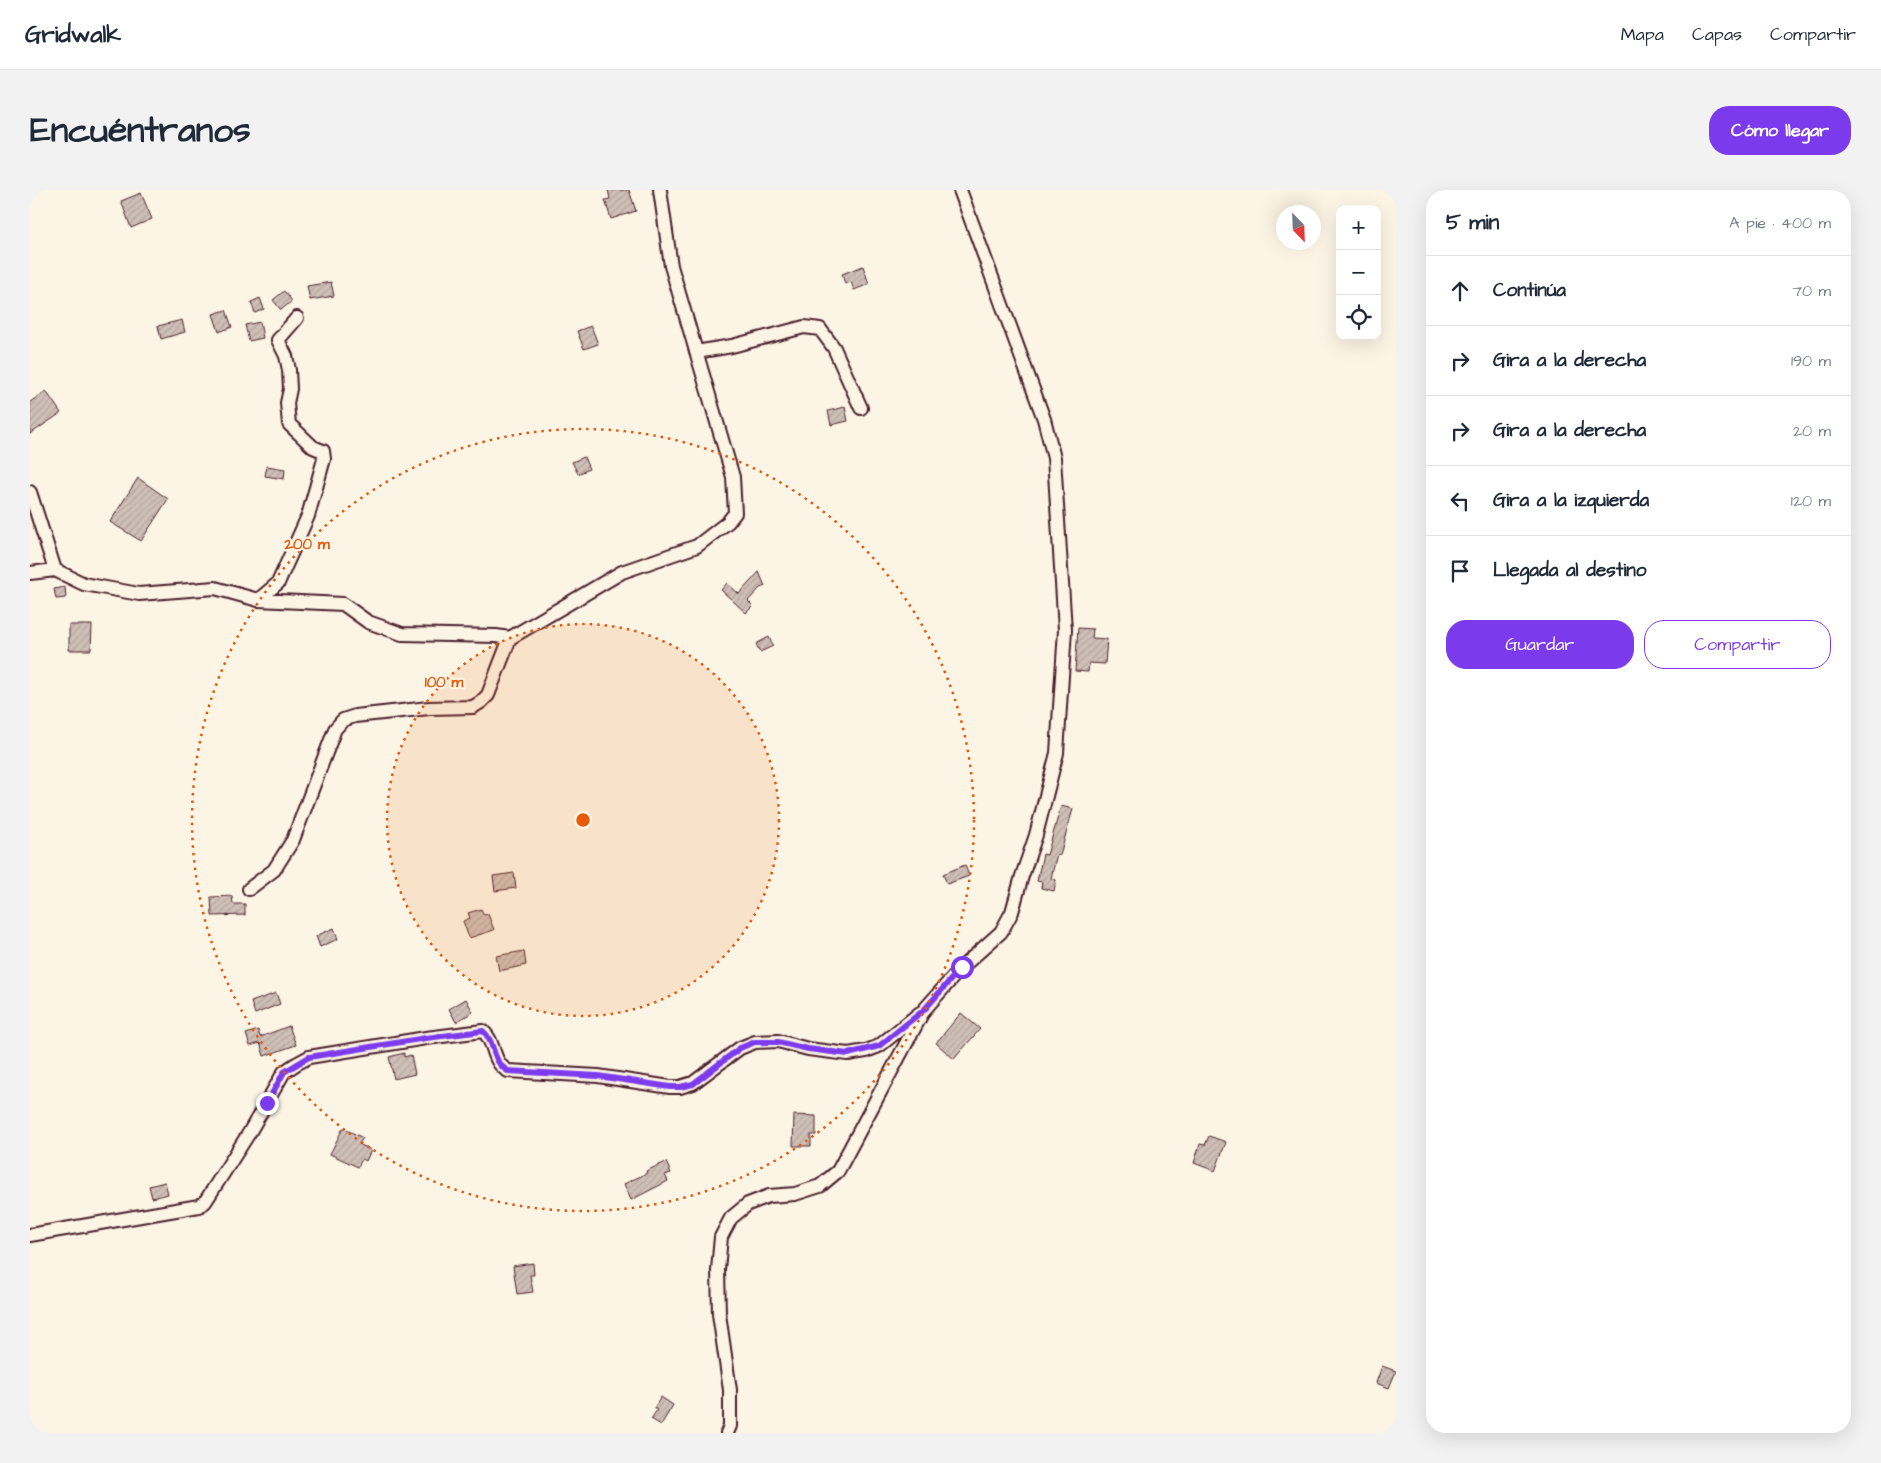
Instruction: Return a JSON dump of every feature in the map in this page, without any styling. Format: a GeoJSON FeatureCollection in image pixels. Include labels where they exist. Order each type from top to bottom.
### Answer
{"type":"FeatureCollection","features":[{"type":"Feature","properties":{"kind":"street"},"geometry":{"type":"LineString","coordinates":[[249,888],[274,870],[293,840],[334,729],[343,720],[355,716],[420,709],[473,707],[488,695],[510,638],[622,572],[698,546],[728,522],[735,513],[733,477],[671,266],[660,190]]}},
{"type":"Feature","properties":{"kind":"street"},"geometry":{"type":"LineString","coordinates":[[30,1235],[199,1206],[204,1202],[250,1133],[284,1072],[309,1057],[426,1038],[483,1031],[490,1038],[499,1064],[508,1071],[598,1076],[680,1087],[693,1084],[740,1048],[755,1042],[778,1042],[808,1049],[848,1054],[866,1051],[879,1046],[924,1010],[962,967],[1001,932],[1012,912],[1036,835],[1057,753],[1066,630],[1054,458],[1044,419],[960,190]]}},
{"type":"Feature","properties":{"kind":"street"},"geometry":{"type":"LineString","coordinates":[[258,600],[278,583],[308,516],[324,459],[323,452],[313,447],[293,430],[289,424],[287,403],[290,389],[289,370],[286,356],[278,340],[297,318]]}},
{"type":"Feature","properties":{"kind":"street"},"geometry":{"type":"LineString","coordinates":[[696,352],[732,346],[804,327],[820,329],[834,348],[861,408]]}},
{"type":"Feature","properties":{"kind":"street"},"geometry":{"type":"LineString","coordinates":[[30,492],[55,570]]}},
{"type":"Feature","properties":{"kind":"street"},"geometry":{"type":"LineString","coordinates":[[30,573],[55,570],[84,584],[140,594],[215,588],[258,600],[343,604],[368,622],[402,634],[510,638]]}},
{"type":"Feature","properties":{"kind":"street"},"geometry":{"type":"LineString","coordinates":[[727,1433],[730,1426],[730,1390],[719,1314],[718,1270],[721,1236],[731,1218],[748,1204],[769,1196],[795,1194],[820,1186],[838,1171],[924,1010]]}},
{"type":"Feature","properties":{"kind":"building"},"geometry":{"type":"Polygon","coordinates":[[[608,190],[629,190],[636,211],[611,219],[605,200],[610,199],[608,190]]]}},
{"type":"Feature","properties":{"kind":"building"},"geometry":{"type":"Polygon","coordinates":[[[141,193],[152,219],[131,228],[121,201],[141,193]]]}},
{"type":"Feature","properties":{"kind":"building"},"geometry":{"type":"Polygon","coordinates":[[[863,266],[869,284],[854,290],[851,282],[845,284],[842,274],[863,266]]]}},
{"type":"Feature","properties":{"kind":"building"},"geometry":{"type":"Polygon","coordinates":[[[331,282],[334,296],[310,300],[307,286],[331,282]]]}},
{"type":"Feature","properties":{"kind":"building"},"geometry":{"type":"Polygon","coordinates":[[[284,291],[292,301],[281,310],[273,300],[284,291]]]}},
{"type":"Feature","properties":{"kind":"building"},"geometry":{"type":"Polygon","coordinates":[[[260,298],[264,309],[255,313],[251,302],[260,298]]]}},
{"type":"Feature","properties":{"kind":"building"},"geometry":{"type":"Polygon","coordinates":[[[226,310],[232,327],[219,332],[213,314],[226,310]]]}},
{"type":"Feature","properties":{"kind":"building"},"geometry":{"type":"Polygon","coordinates":[[[182,320],[185,332],[161,339],[158,326],[182,320]]]}},
{"type":"Feature","properties":{"kind":"building"},"geometry":{"type":"Polygon","coordinates":[[[260,322],[263,338],[249,341],[245,325],[260,322]]]}},
{"type":"Feature","properties":{"kind":"building"},"geometry":{"type":"Polygon","coordinates":[[[591,326],[598,344],[584,349],[577,331],[591,326]]]}},
{"type":"Feature","properties":{"kind":"building"},"geometry":{"type":"Polygon","coordinates":[[[46,391],[61,413],[30,434],[30,402],[46,391]]]}},
{"type":"Feature","properties":{"kind":"building"},"geometry":{"type":"Polygon","coordinates":[[[845,407],[848,421],[831,425],[828,411],[845,407]]]}},
{"type":"Feature","properties":{"kind":"building"},"geometry":{"type":"Polygon","coordinates":[[[584,457],[589,469],[578,474],[572,462],[584,457]]]}},
{"type":"Feature","properties":{"kind":"building"},"geometry":{"type":"Polygon","coordinates":[[[267,466],[285,469],[284,479],[265,476],[267,466]]]}},
{"type":"Feature","properties":{"kind":"building"},"geometry":{"type":"Polygon","coordinates":[[[138,478],[168,499],[141,541],[110,522],[138,478]]]}},
{"type":"Feature","properties":{"kind":"building"},"geometry":{"type":"Polygon","coordinates":[[[759,572],[765,586],[760,588],[748,601],[753,606],[746,613],[721,590],[727,583],[739,594],[759,572]]]}},
{"type":"Feature","properties":{"kind":"building"},"geometry":{"type":"Polygon","coordinates":[[[65,587],[66,598],[56,599],[54,589],[65,587]]]}},
{"type":"Feature","properties":{"kind":"building"},"geometry":{"type":"Polygon","coordinates":[[[69,625],[92,625],[91,650],[69,650],[69,625]]]}},
{"type":"Feature","properties":{"kind":"building"},"geometry":{"type":"Polygon","coordinates":[[[1078,628],[1093,629],[1092,638],[1107,639],[1105,664],[1089,663],[1088,672],[1075,671],[1078,628]]]}},
{"type":"Feature","properties":{"kind":"building"},"geometry":{"type":"Polygon","coordinates":[[[769,637],[773,646],[760,652],[756,644],[769,637]]]}},
{"type":"Feature","properties":{"kind":"building"},"geometry":{"type":"Polygon","coordinates":[[[1061,806],[1073,809],[1060,855],[1057,854],[1051,878],[1056,880],[1054,891],[1041,888],[1042,882],[1037,881],[1043,854],[1047,855],[1061,806]]]}},
{"type":"Feature","properties":{"kind":"building"},"geometry":{"type":"Polygon","coordinates":[[[965,865],[969,876],[947,884],[943,874],[965,865]]]}},
{"type":"Feature","properties":{"kind":"building"},"geometry":{"type":"Polygon","coordinates":[[[514,873],[516,888],[495,891],[493,876],[514,873]]]}},
{"type":"Feature","properties":{"kind":"building"},"geometry":{"type":"Polygon","coordinates":[[[232,896],[233,904],[245,904],[245,915],[212,916],[211,897],[232,896]]]}},
{"type":"Feature","properties":{"kind":"building"},"geometry":{"type":"Polygon","coordinates":[[[481,909],[484,915],[488,914],[494,930],[469,938],[463,921],[470,918],[468,913],[481,909]]]}},
{"type":"Feature","properties":{"kind":"building"},"geometry":{"type":"Polygon","coordinates":[[[334,928],[338,939],[320,947],[316,936],[334,928]]]}},
{"type":"Feature","properties":{"kind":"building"},"geometry":{"type":"Polygon","coordinates":[[[524,951],[526,965],[499,971],[496,956],[524,951]]]}},
{"type":"Feature","properties":{"kind":"building"},"geometry":{"type":"Polygon","coordinates":[[[276,993],[280,1004],[255,1014],[251,1002],[276,993]]]}},
{"type":"Feature","properties":{"kind":"building"},"geometry":{"type":"Polygon","coordinates":[[[466,999],[473,1012],[456,1022],[449,1009],[466,999]]]}},
{"type":"Feature","properties":{"kind":"building"},"geometry":{"type":"Polygon","coordinates":[[[961,1013],[980,1029],[954,1059],[936,1043],[961,1013]]]}},
{"type":"Feature","properties":{"kind":"building"},"geometry":{"type":"Polygon","coordinates":[[[289,1026],[296,1045],[264,1056],[260,1043],[250,1046],[246,1034],[258,1030],[260,1037],[289,1026]]]}},
{"type":"Feature","properties":{"kind":"building"},"geometry":{"type":"Polygon","coordinates":[[[404,1053],[404,1057],[411,1055],[415,1074],[394,1079],[389,1057],[404,1053]]]}},
{"type":"Feature","properties":{"kind":"building"},"geometry":{"type":"Polygon","coordinates":[[[794,1115],[816,1116],[816,1135],[811,1135],[811,1146],[793,1146],[794,1115]]]}},
{"type":"Feature","properties":{"kind":"building"},"geometry":{"type":"Polygon","coordinates":[[[343,1128],[363,1138],[359,1144],[371,1150],[366,1161],[362,1159],[358,1167],[330,1154],[343,1128]]]}},
{"type":"Feature","properties":{"kind":"building"},"geometry":{"type":"Polygon","coordinates":[[[1209,1136],[1226,1142],[1215,1171],[1194,1163],[1200,1144],[1205,1145],[1209,1136]]]}},
{"type":"Feature","properties":{"kind":"building"},"geometry":{"type":"Polygon","coordinates":[[[666,1162],[671,1173],[665,1175],[668,1181],[631,1200],[624,1184],[666,1162]]]}},
{"type":"Feature","properties":{"kind":"building"},"geometry":{"type":"Polygon","coordinates":[[[165,1182],[168,1194],[152,1198],[149,1186],[165,1182]]]}},
{"type":"Feature","properties":{"kind":"building"},"geometry":{"type":"Polygon","coordinates":[[[533,1263],[534,1275],[530,1275],[533,1292],[517,1294],[513,1266],[533,1263]]]}},
{"type":"Feature","properties":{"kind":"building"},"geometry":{"type":"Polygon","coordinates":[[[1382,1366],[1396,1371],[1389,1388],[1376,1383],[1382,1366]]]}},
{"type":"Feature","properties":{"kind":"building"},"geometry":{"type":"Polygon","coordinates":[[[661,1397],[673,1405],[661,1425],[651,1419],[657,1410],[654,1408],[661,1397]]]}},
{"type":"Feature","properties":{"kind":"route"},"geometry":{"type":"LineString","coordinates":[[267,1103],[284,1072],[309,1057],[426,1038],[483,1031],[490,1038],[499,1064],[508,1071],[598,1076],[670,1087],[693,1084],[740,1048],[755,1042],[778,1042],[808,1049],[848,1054],[866,1051],[879,1046],[924,1010],[962,967]]}}]}
